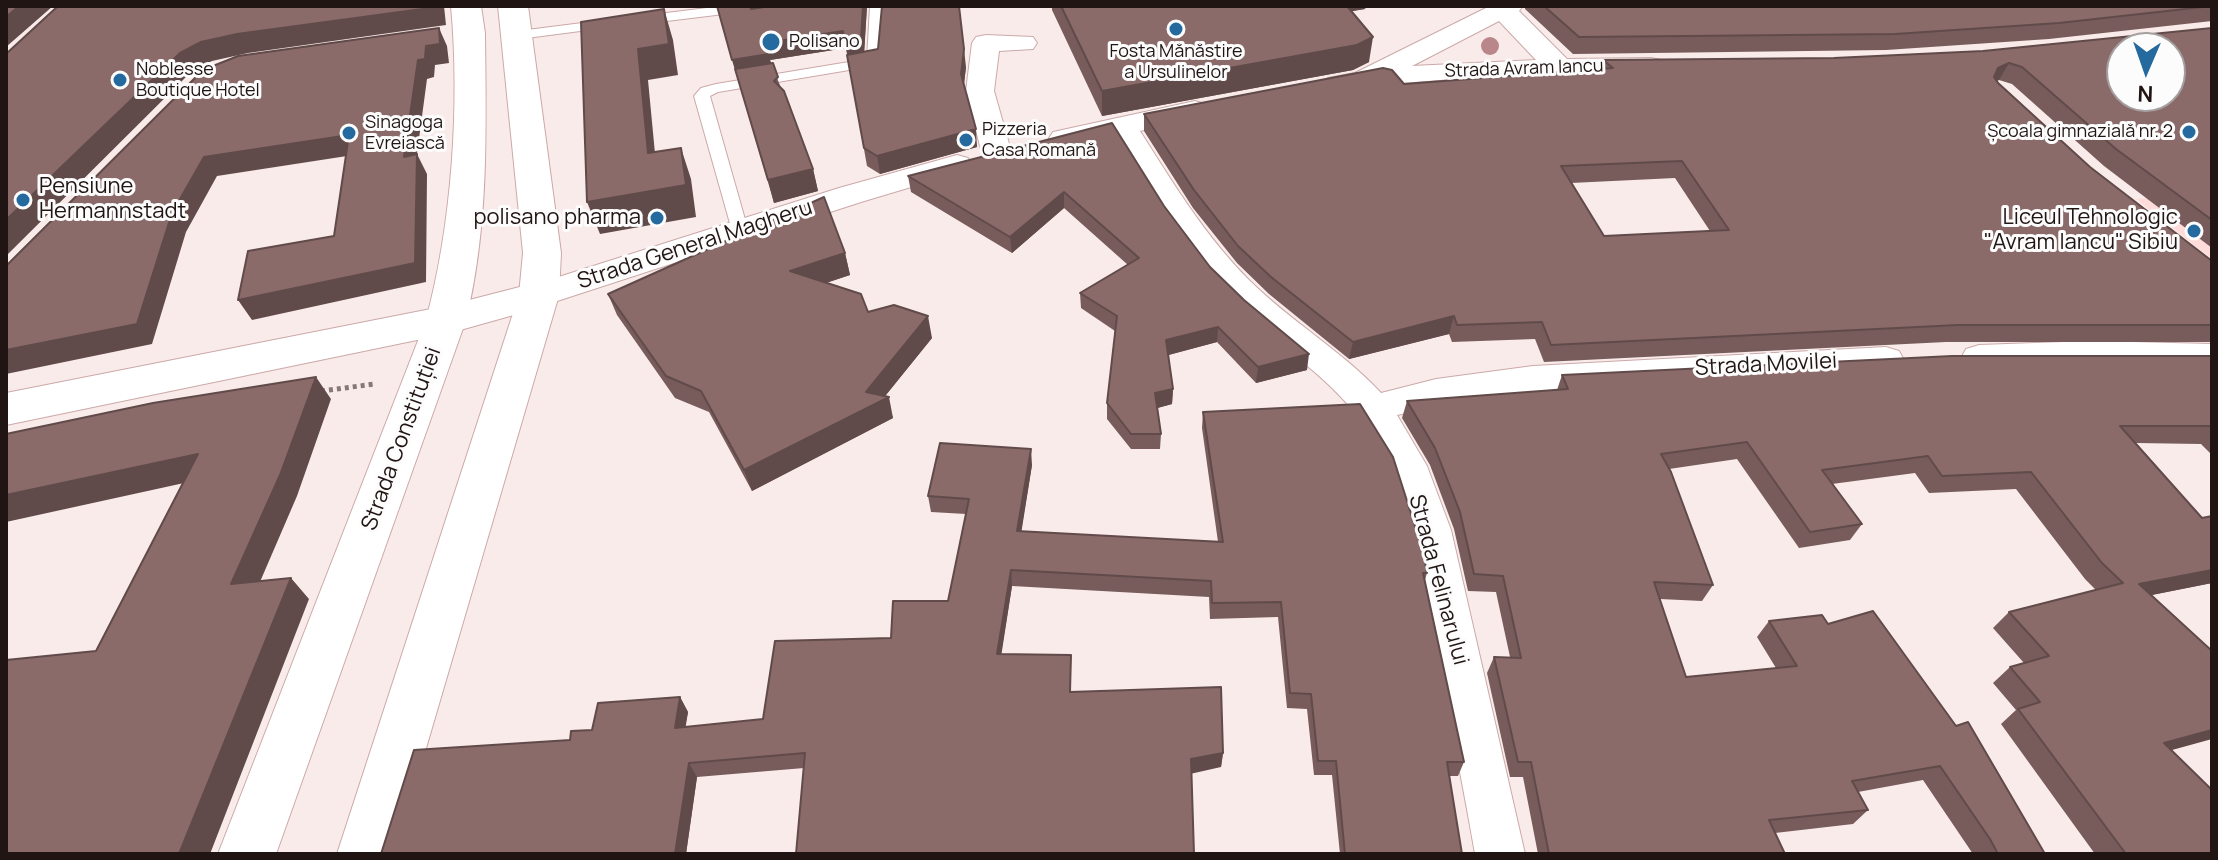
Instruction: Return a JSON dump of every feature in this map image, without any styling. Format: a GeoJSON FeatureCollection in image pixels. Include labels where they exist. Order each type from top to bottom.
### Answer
{"type":"FeatureCollection","features":[{"type":"Feature","properties":{"kind":"main road"},"geometry":{"type":"LineString","coordinates":[[366,854],[539,295],[542,253],[516,20],[458,26]]}},
{"type":"Feature","properties":{"kind":"main road","name":"Strada Constituției"},"geometry":{"type":"LineString","coordinates":[[247,854],[446,320],[457,282],[467,203],[458,26]]}},
{"type":"Feature","properties":{"kind":"main road","name":"Strada General Magheru"},"geometry":{"type":"LineString","coordinates":[[6,409],[446,320],[539,295]]}},
{"type":"Feature","properties":{"kind":"street"},"geometry":{"type":"LineString","coordinates":[[1315,88],[1362,80],[1506,8],[1559,67]]}},
{"type":"Feature","properties":{"kind":"street"},"geometry":{"type":"LineString","coordinates":[[1020,148],[980,91],[986,43],[1023,43]]}},
{"type":"Feature","properties":{"kind":"street","name":"Strada Avram Iancu"},"geometry":{"type":"LineString","coordinates":[[1362,80],[1466,70],[1684,66]]}},
{"type":"Feature","properties":{"kind":"street","name":"Strada General Magheru"},"geometry":{"type":"LineString","coordinates":[[539,295],[739,230],[1020,148],[1121,124],[1222,105]]}},
{"type":"Feature","properties":{"kind":"street","name":"Strada Felinarului"},"geometry":{"type":"LineString","coordinates":[[1121,124],[1176,213],[1222,273],[1373,409],[1396,446],[1430,535],[1449,609],[1500,854]]}},
{"type":"Feature","properties":{"kind":"street","name":"Strada Movilei"},"geometry":{"type":"LineString","coordinates":[[1373,409],[1420,394],[1527,379],[1773,364],[2092,354],[2212,357]]}},
{"type":"Feature","properties":{"kind":"lane"},"geometry":{"type":"LineString","coordinates":[[516,20],[628,18],[757,6]]}},
{"type":"Feature","properties":{"kind":"lane"},"geometry":{"type":"LineString","coordinates":[[739,230],[702,96],[716,88],[874,62],[877,6]]}},
{"type":"Feature","properties":{"kind":"path"},"geometry":{"type":"LineString","coordinates":[[315,392],[389,382]]}},
{"type":"Feature","properties":{"kind":"shaded area","name":"Liceul Tehnologic \"Avram Iancu\" Sibiu"},"geometry":{"type":"Polygon","coordinates":[[[2212,193],[2212,259],[2136,199],[2201,194],[2212,193]]]}},
{"type":"Feature","properties":{"kind":"building"},"geometry":{"type":"Polygon","coordinates":[[[6,6],[19,6],[6,17],[6,6]]]}},
{"type":"Feature","properties":{"kind":"building"},"geometry":{"type":"Polygon","coordinates":[[[58,6],[437,7],[237,34],[201,42],[180,53],[6,220],[6,54],[58,6]]]}},
{"type":"Feature","properties":{"kind":"building"},"geometry":{"type":"Polygon","coordinates":[[[717,6],[750,6],[751,9],[771,6],[863,6],[861,39],[845,42],[843,31],[764,43],[769,54],[732,60],[717,6]]]}},
{"type":"Feature","properties":{"kind":"building"},"geometry":{"type":"Polygon","coordinates":[[[882,6],[959,6],[964,49],[961,74],[976,129],[877,156],[864,148],[847,55],[878,49],[882,6]]]}},
{"type":"Feature","properties":{"kind":"building"},"geometry":{"type":"Polygon","coordinates":[[[1061,6],[1347,6],[1373,37],[1357,45],[1102,91],[1061,6]]]}},
{"type":"Feature","properties":{"kind":"building"},"geometry":{"type":"Polygon","coordinates":[[[1544,6],[2212,6],[2059,23],[1895,34],[1579,37],[1544,6]]]}},
{"type":"Feature","properties":{"kind":"building"},"geometry":{"type":"Polygon","coordinates":[[[664,9],[669,44],[638,49],[648,153],[681,148],[686,185],[587,202],[581,22],[664,9]]]}},
{"type":"Feature","properties":{"kind":"building"},"geometry":{"type":"Polygon","coordinates":[[[439,28],[440,44],[426,46],[425,59],[418,60],[404,157],[417,154],[415,263],[238,300],[248,251],[334,236],[349,135],[204,157],[172,213],[137,324],[6,350],[6,266],[203,70],[238,56],[439,28]]]}},
{"type":"Feature","properties":{"kind":"building"},"geometry":{"type":"Polygon","coordinates":[[[2212,28],[2212,220],[2116,149],[2022,67],[2009,63],[1998,68],[1994,77],[2090,167],[2212,261],[2212,325],[1958,325],[1551,345],[1542,322],[1457,325],[1454,316],[1353,342],[1271,277],[1238,246],[1194,190],[1144,114],[1383,68],[1392,70],[1404,84],[1613,68],[1603,60],[1834,58],[1983,51],[2106,39],[2106,112],[2186,112],[2186,32],[2172,32],[2212,28]],[[1682,161],[1561,166],[1604,236],[1729,230],[1682,161]]]}},
{"type":"Feature","properties":{"kind":"building"},"geometry":{"type":"Polygon","coordinates":[[[773,63],[778,77],[774,81],[784,91],[813,169],[768,180],[735,69],[773,63]]]}},
{"type":"Feature","properties":{"kind":"building"},"geometry":{"type":"Polygon","coordinates":[[[1112,123],[1164,206],[1210,267],[1309,354],[1258,367],[1218,327],[1166,340],[1173,389],[1155,393],[1161,434],[1131,434],[1107,403],[1117,316],[1080,293],[1139,258],[1064,192],[1010,237],[908,176],[1112,123]]]}},
{"type":"Feature","properties":{"kind":"building"},"geometry":{"type":"Polygon","coordinates":[[[824,197],[845,253],[790,271],[861,294],[868,312],[894,305],[928,316],[866,392],[889,397],[744,470],[701,391],[666,376],[608,294],[824,197]]]}},
{"type":"Feature","properties":{"kind":"building"},"geometry":{"type":"Polygon","coordinates":[[[1952,356],[2212,356],[2212,426],[2120,426],[2202,518],[2212,516],[2212,570],[2139,584],[2212,651],[2212,730],[2164,743],[2212,790],[2212,854],[2126,854],[2018,709],[2040,702],[2010,667],[2049,656],[2009,612],[2123,583],[2102,563],[2031,472],[1942,476],[1928,456],[1822,470],[1862,524],[1810,532],[1747,442],[1661,454],[1671,472],[1713,585],[1654,582],[1686,677],[1797,666],[1769,621],[1822,615],[1828,624],[1873,611],[1956,726],[1968,722],[2045,854],[1998,854],[1940,766],[1852,781],[1868,810],[1769,820],[1785,854],[1549,854],[1531,762],[1518,762],[1494,657],[1521,658],[1503,576],[1474,574],[1460,512],[1435,448],[1407,401],[1568,389],[1562,375],[1952,356]]]}},
{"type":"Feature","properties":{"kind":"building"},"geometry":{"type":"Polygon","coordinates":[[[316,377],[280,475],[231,584],[291,578],[179,854],[6,854],[6,660],[96,651],[198,454],[6,495],[6,434],[153,403],[316,377]]]}},
{"type":"Feature","properties":{"kind":"building"},"geometry":{"type":"Polygon","coordinates":[[[1360,404],[1393,457],[1423,551],[1427,573],[1423,573],[1464,762],[1447,762],[1462,854],[1345,854],[1336,761],[1318,761],[1311,694],[1290,693],[1281,602],[1212,603],[1211,581],[1011,570],[997,654],[1071,655],[1070,692],[1221,687],[1223,753],[1191,759],[1194,854],[796,854],[805,753],[689,763],[675,854],[381,854],[414,750],[570,740],[571,731],[592,730],[598,703],[680,697],[675,728],[763,719],[775,641],[891,638],[893,601],[948,601],[969,499],[928,496],[940,443],[1031,449],[1017,531],[1223,542],[1203,412],[1360,404]]]}},
{"type":"Feature","properties":{"kind":"place","name":"Fosta Mănăstire a Ursulinelor"},"geometry":{"type":"Point","coordinates":[1176,29]}},
{"type":"Feature","properties":{"kind":"place","name":"Polisano"},"geometry":{"type":"Point","coordinates":[771,42]}},
{"type":"Feature","properties":{"kind":"place","name":"Noblesse Boutique Hotel"},"geometry":{"type":"Point","coordinates":[120,80]}},
{"type":"Feature","properties":{"kind":"place","name":"Școala gimnazială nr. 2"},"geometry":{"type":"Point","coordinates":[2189,132]}},
{"type":"Feature","properties":{"kind":"place","name":"Sinagoga Evreiască"},"geometry":{"type":"Point","coordinates":[349,133]}},
{"type":"Feature","properties":{"kind":"place","name":"Pizzeria Casa Romană"},"geometry":{"type":"Point","coordinates":[966,140]}},
{"type":"Feature","properties":{"kind":"place","name":"Pensiune Hermannstadt"},"geometry":{"type":"Point","coordinates":[23,200]}},
{"type":"Feature","properties":{"kind":"place","name":"polisano pharma"},"geometry":{"type":"Point","coordinates":[657,218]}},
{"type":"Feature","properties":{"kind":"place","name":"Liceul Tehnologic \"Avram Iancu\" Sibiu"},"geometry":{"type":"Point","coordinates":[2194,231]}}]}
